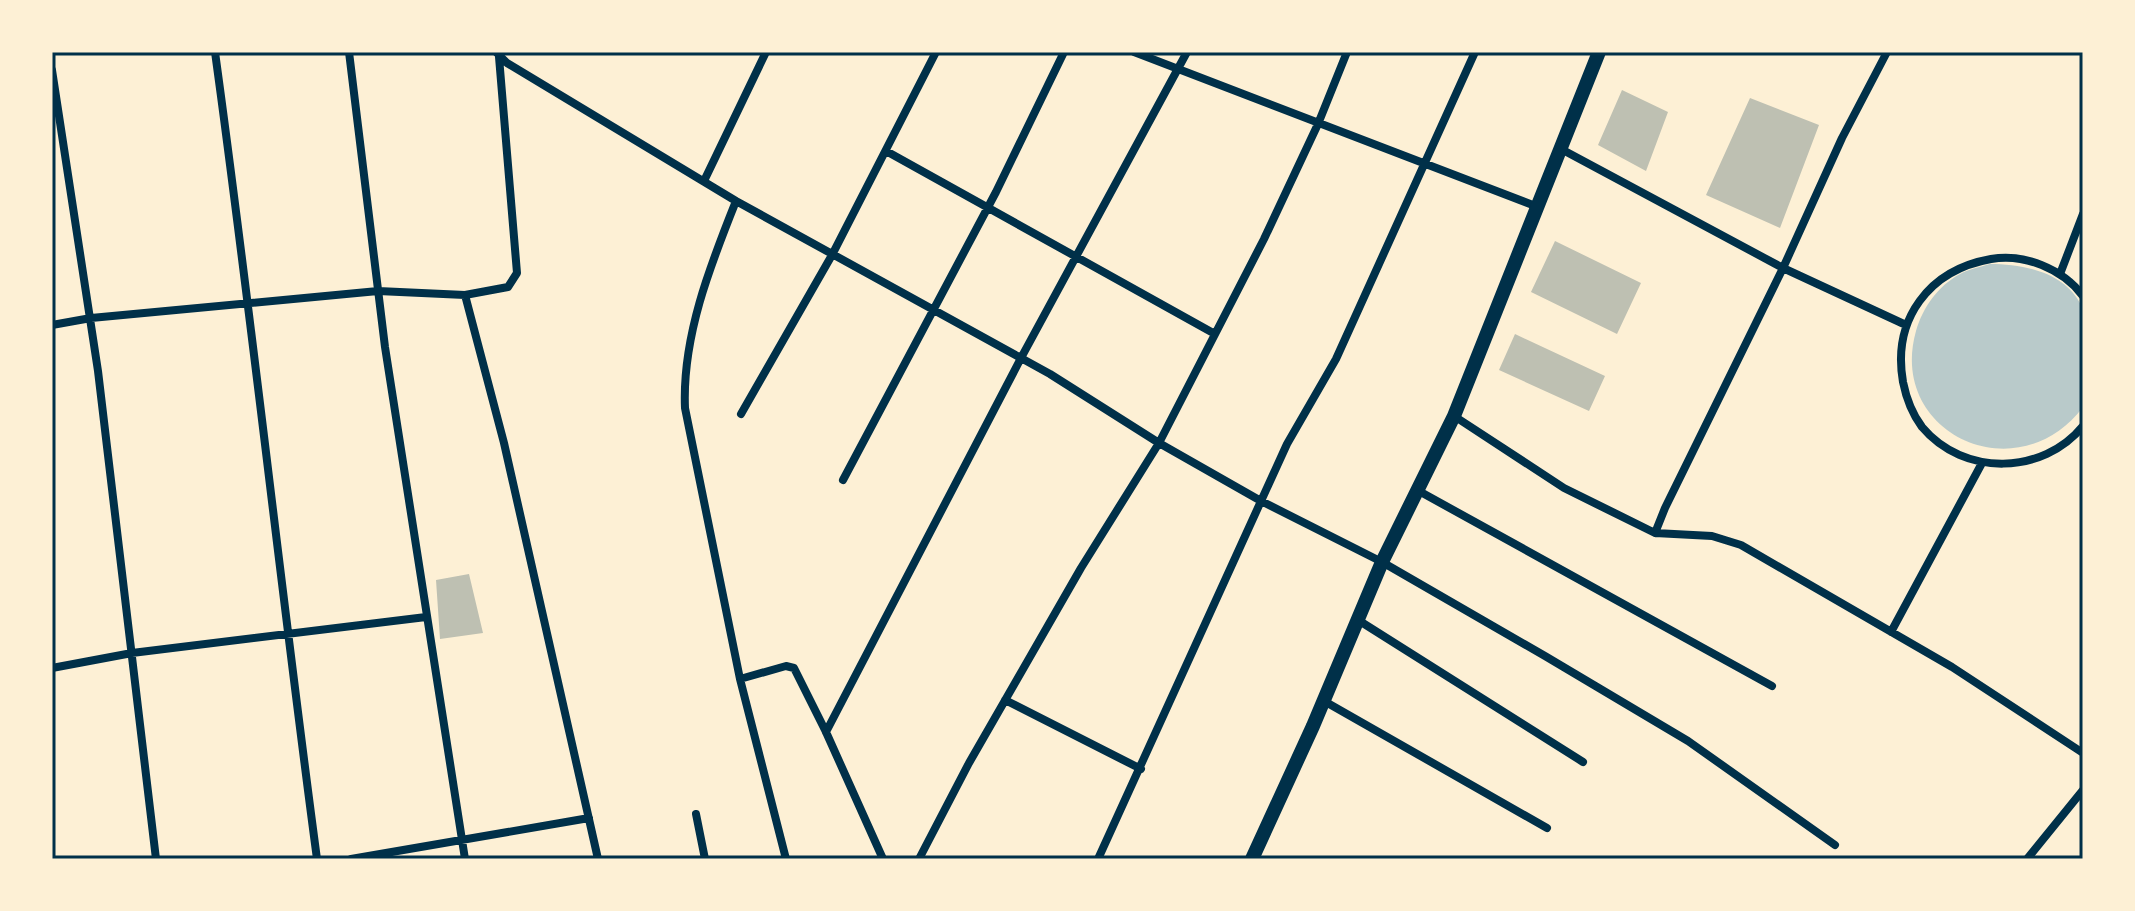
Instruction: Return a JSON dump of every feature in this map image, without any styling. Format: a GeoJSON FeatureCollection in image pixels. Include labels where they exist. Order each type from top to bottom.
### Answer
{"type":"FeatureCollection","features":[{"type":"Feature","properties":{"kind":"street"},"geometry":{"type":"LineString","coordinates":[[215,52],[317,859]]}},
{"type":"Feature","properties":{"kind":"street"},"geometry":{"type":"LineString","coordinates":[[349,52],[378,291],[465,859]]}},
{"type":"Feature","properties":{"kind":"street"},"geometry":{"type":"LineString","coordinates":[[704,181],[766,52]]}},
{"type":"Feature","properties":{"kind":"street"},"geometry":{"type":"LineString","coordinates":[[741,414],[832,255],[936,52]]}},
{"type":"Feature","properties":{"kind":"street"},"geometry":{"type":"LineString","coordinates":[[843,480],[987,208],[1064,52]]}},
{"type":"Feature","properties":{"kind":"street"},"geometry":{"type":"LineString","coordinates":[[1134,52],[1538,207]]}},
{"type":"Feature","properties":{"kind":"street"},"geometry":{"type":"LineString","coordinates":[[826,732],[1021,358],[1187,52]]}},
{"type":"Feature","properties":{"kind":"street"},"geometry":{"type":"LineString","coordinates":[[919,859],[1081,568],[1159,443],[1264,239],[1318,124],[1347,52]]}},
{"type":"Feature","properties":{"kind":"street"},"geometry":{"type":"LineString","coordinates":[[1098,859],[1287,444],[1336,359],[1475,52]]}},
{"type":"Feature","properties":{"kind":"street"},"geometry":{"type":"LineString","coordinates":[[1252,859],[1324,701],[1382,562],[1454,416],[1599,52]]}},
{"type":"Feature","properties":{"kind":"street"},"geometry":{"type":"LineString","coordinates":[[1655,533],[1842,138],[1887,52]]}},
{"type":"Feature","properties":{"kind":"street"},"geometry":{"type":"LineString","coordinates":[[497,54],[736,201],[1021,358],[1261,501],[1382,562],[1688,741],[1835,845]]}},
{"type":"Feature","properties":{"kind":"street"},"geometry":{"type":"LineString","coordinates":[[52,325],[91,318],[378,291],[465,295],[501,290],[513,281],[517,273],[497,54]]}},
{"type":"Feature","properties":{"kind":"street"},"geometry":{"type":"LineString","coordinates":[[52,70],[91,318],[156,859]]}},
{"type":"Feature","properties":{"kind":"street"},"geometry":{"type":"LineString","coordinates":[[1561,149],[1783,268],[1906,325]]}},
{"type":"Feature","properties":{"kind":"street"},"geometry":{"type":"LineString","coordinates":[[886,151],[1215,334]]}},
{"type":"Feature","properties":{"kind":"street"},"geometry":{"type":"LineString","coordinates":[[736,201],[708,274],[683,375],[685,408],[740,679],[786,859]]}},
{"type":"Feature","properties":{"kind":"street"},"geometry":{"type":"LineString","coordinates":[[2060,274],[2083,214]]}},
{"type":"Feature","properties":{"kind":"street"},"geometry":{"type":"LineString","coordinates":[[2083,296],[2060,274],[2031,261],[2001,257],[1970,262],[1943,276],[1920,298],[1906,325],[1899,360],[1905,395],[1922,426],[1949,450],[1982,463],[2014,465],[2044,457],[2071,440],[2083,426]]}},
{"type":"Feature","properties":{"kind":"street"},"geometry":{"type":"LineString","coordinates":[[465,295],[504,443],[598,859]]}},
{"type":"Feature","properties":{"kind":"street"},"geometry":{"type":"LineString","coordinates":[[1454,416],[1564,488],[1655,533],[1712,536],[1741,545],[1952,667],[2083,753]]}},
{"type":"Feature","properties":{"kind":"street"},"geometry":{"type":"LineString","coordinates":[[1891,632],[1982,463]]}},
{"type":"Feature","properties":{"kind":"street"},"geometry":{"type":"LineString","coordinates":[[1417,490],[1772,686]]}},
{"type":"Feature","properties":{"kind":"street"},"geometry":{"type":"LineString","coordinates":[[52,668],[132,653],[426,617]]}},
{"type":"Feature","properties":{"kind":"street"},"geometry":{"type":"LineString","coordinates":[[1358,620],[1583,762]]}},
{"type":"Feature","properties":{"kind":"street"},"geometry":{"type":"LineString","coordinates":[[740,679],[786,666],[794,668],[883,859]]}},
{"type":"Feature","properties":{"kind":"street"},"geometry":{"type":"LineString","coordinates":[[1005,700],[1141,769]]}},
{"type":"Feature","properties":{"kind":"street"},"geometry":{"type":"LineString","coordinates":[[1324,701],[1547,828]]}},
{"type":"Feature","properties":{"kind":"street"},"geometry":{"type":"LineString","coordinates":[[2027,859],[2083,790]]}},
{"type":"Feature","properties":{"kind":"street"},"geometry":{"type":"LineString","coordinates":[[696,814],[705,859]]}},
{"type":"Feature","properties":{"kind":"street"},"geometry":{"type":"LineString","coordinates":[[351,859],[589,818]]}},
{"type":"Feature","properties":{"kind":"shaded area"},"geometry":{"type":"Polygon","coordinates":[[[1990,264],[2029,268],[2055,278],[2075,295],[2082,307],[2085,339],[2083,407],[2056,433],[2025,446],[1994,448],[1964,440],[1939,423],[1921,398],[1912,367],[1916,331],[1932,298],[1960,274],[1990,264]]]}},
{"type":"Feature","properties":{"kind":"building"},"geometry":{"type":"Polygon","coordinates":[[[1622,90],[1668,112],[1646,171],[1598,145],[1622,90]]]}},
{"type":"Feature","properties":{"kind":"building"},"geometry":{"type":"Polygon","coordinates":[[[1750,98],[1819,125],[1780,228],[1706,195],[1750,98]]]}},
{"type":"Feature","properties":{"kind":"building"},"geometry":{"type":"Polygon","coordinates":[[[1555,241],[1641,283],[1617,334],[1531,292],[1555,241]]]}},
{"type":"Feature","properties":{"kind":"building"},"geometry":{"type":"Polygon","coordinates":[[[1515,334],[1605,376],[1589,411],[1499,370],[1515,334]]]}},
{"type":"Feature","properties":{"kind":"building"},"geometry":{"type":"Polygon","coordinates":[[[469,574],[483,633],[440,639],[436,580],[469,574]]]}}]}
